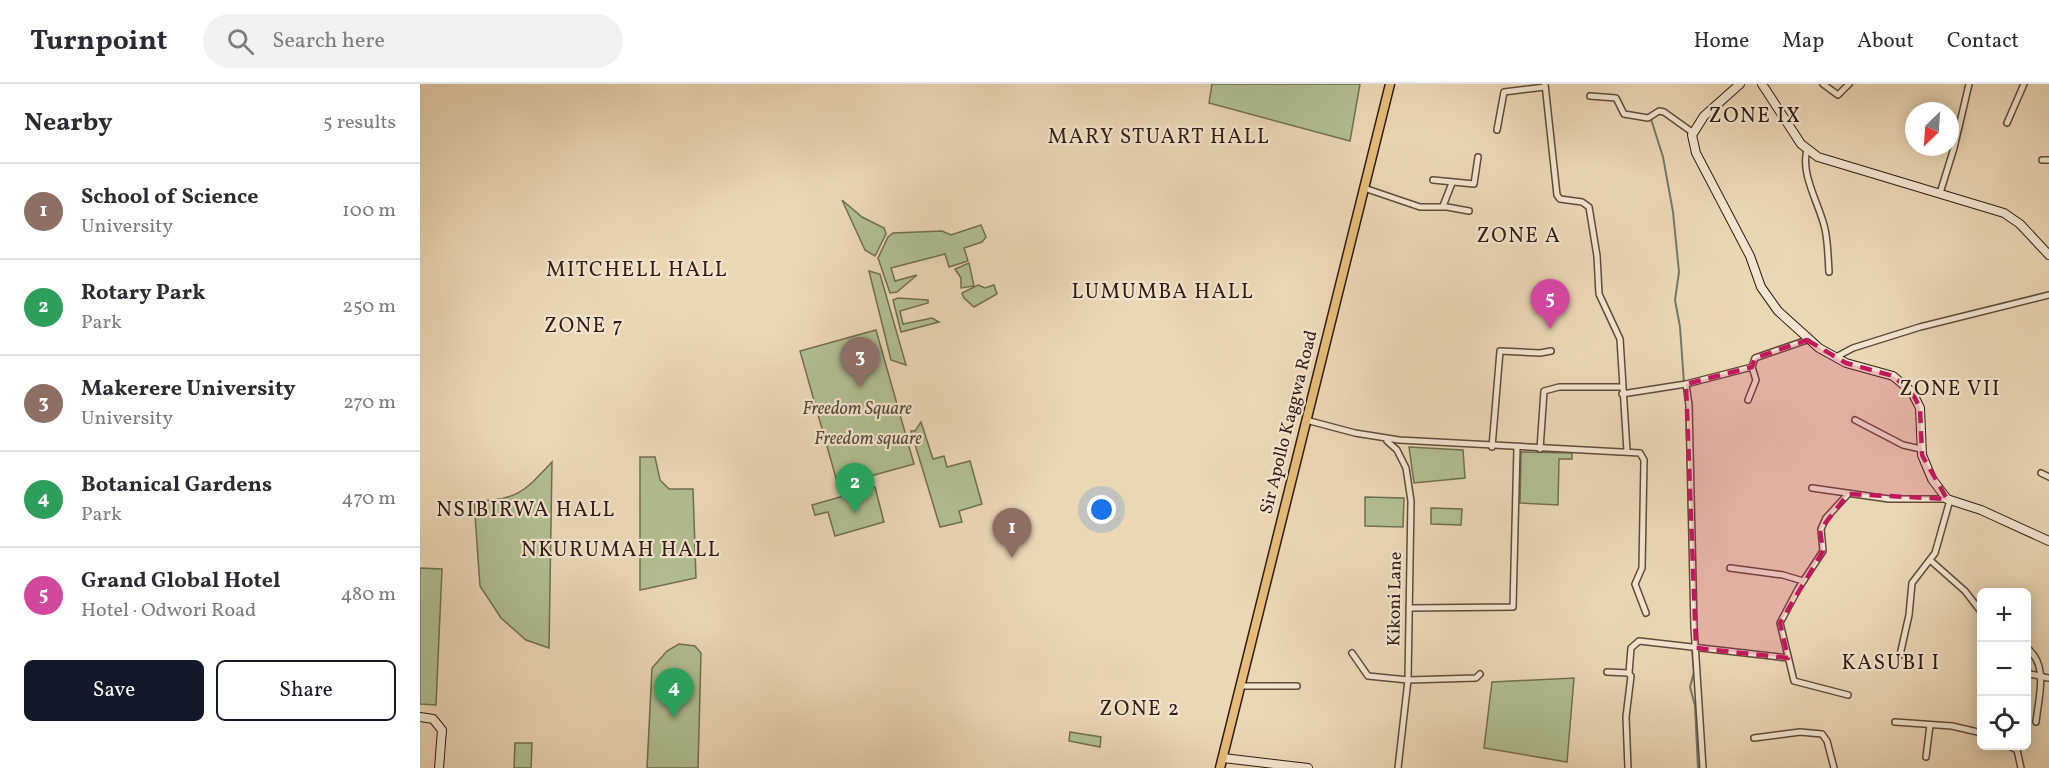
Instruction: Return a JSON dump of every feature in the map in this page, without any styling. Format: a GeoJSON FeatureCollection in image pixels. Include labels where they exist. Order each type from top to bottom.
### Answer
{"type":"FeatureCollection","features":[{"type":"Feature","properties":{"kind":"main road","name":"Sir Apollo Kaggwa Road"},"geometry":{"type":"LineString","coordinates":[[1220,768],[1390,84]]}},
{"type":"Feature","properties":{"kind":"street"},"geometry":{"type":"LineString","coordinates":[[1693,130],[1740,84]]}},
{"type":"Feature","properties":{"kind":"street"},"geometry":{"type":"LineString","coordinates":[[1762,84],[1807,150],[1832,163],[2004,213],[2020,224],[2049,255]]}},
{"type":"Feature","properties":{"kind":"street"},"geometry":{"type":"LineString","coordinates":[[1823,84],[1838,95],[1848,84]]}},
{"type":"Feature","properties":{"kind":"street"},"geometry":{"type":"LineString","coordinates":[[1940,193],[1969,84]]}},
{"type":"Feature","properties":{"kind":"street"},"geometry":{"type":"LineString","coordinates":[[2007,123],[2024,84]]}},
{"type":"Feature","properties":{"kind":"street"},"geometry":{"type":"LineString","coordinates":[[1497,130],[1504,92],[1545,85],[1557,195],[1560,199],[1582,202],[1589,207],[1597,256],[1599,294],[1620,339],[1627,451]]}},
{"type":"Feature","properties":{"kind":"street"},"geometry":{"type":"LineString","coordinates":[[1590,96],[1616,98],[1624,114],[1633,116],[1648,118],[1659,111],[1664,112],[1693,130]]}},
{"type":"Feature","properties":{"kind":"street"},"geometry":{"type":"LineString","coordinates":[[1693,130],[1696,153],[1750,256],[1761,287],[1778,312],[1807,340],[1835,358],[1858,367],[1886,373],[1907,388],[1920,408],[1921,449],[1932,479],[1949,500]]}},
{"type":"Feature","properties":{"kind":"street"},"geometry":{"type":"LineString","coordinates":[[1807,150],[1805,157],[1812,191],[1825,228],[1829,272]]}},
{"type":"Feature","properties":{"kind":"street"},"geometry":{"type":"LineString","coordinates":[[1433,180],[1474,184],[1478,157]]}},
{"type":"Feature","properties":{"kind":"street"},"geometry":{"type":"LineString","coordinates":[[2042,160],[2049,160]]}},
{"type":"Feature","properties":{"kind":"street"},"geometry":{"type":"LineString","coordinates":[[1443,206],[1452,183]]}},
{"type":"Feature","properties":{"kind":"street"},"geometry":{"type":"LineString","coordinates":[[1364,188],[1420,207],[1443,206],[1469,211]]}},
{"type":"Feature","properties":{"kind":"street"},"geometry":{"type":"LineString","coordinates":[[1835,358],[1853,348],[1920,327],[2049,295]]}},
{"type":"Feature","properties":{"kind":"street"},"geometry":{"type":"LineString","coordinates":[[1748,400],[1756,380],[1752,367],[1755,358],[1807,340]]}},
{"type":"Feature","properties":{"kind":"street"},"geometry":{"type":"LineString","coordinates":[[1492,447],[1500,351],[1540,353],[1551,351]]}},
{"type":"Feature","properties":{"kind":"street"},"geometry":{"type":"LineString","coordinates":[[1540,448],[1544,391],[1559,387],[1622,390],[1686,384],[1752,367]]}},
{"type":"Feature","properties":{"kind":"street"},"geometry":{"type":"LineString","coordinates":[[1686,384],[1689,405],[1694,627],[1703,768]]}},
{"type":"Feature","properties":{"kind":"street"},"geometry":{"type":"LineString","coordinates":[[1305,419],[1383,439],[1492,447],[1637,452],[1644,457],[1642,568],[1635,584],[1646,613]]}},
{"type":"Feature","properties":{"kind":"street"},"geometry":{"type":"LineString","coordinates":[[1855,420],[1903,445],[1921,449]]}},
{"type":"Feature","properties":{"kind":"street","name":"Kikoni Lane"},"geometry":{"type":"LineString","coordinates":[[1383,439],[1396,450],[1408,476],[1411,501],[1408,680],[1398,768]]}},
{"type":"Feature","properties":{"kind":"street"},"geometry":{"type":"LineString","coordinates":[[1410,608],[1513,607],[1517,448]]}},
{"type":"Feature","properties":{"kind":"street"},"geometry":{"type":"LineString","coordinates":[[2041,473],[2049,477]]}},
{"type":"Feature","properties":{"kind":"street"},"geometry":{"type":"LineString","coordinates":[[1812,488],[1889,499],[1949,500],[2049,541]]}},
{"type":"Feature","properties":{"kind":"street"},"geometry":{"type":"LineString","coordinates":[[1848,494],[1826,518],[1820,530],[1823,551],[1780,623],[1792,679],[1797,683],[1848,694]]}},
{"type":"Feature","properties":{"kind":"street"},"geometry":{"type":"LineString","coordinates":[[1900,656],[1909,615],[1912,583],[1935,553],[1949,500]]}},
{"type":"Feature","properties":{"kind":"street"},"geometry":{"type":"LineString","coordinates":[[1930,560],[1965,591],[1977,607]]}},
{"type":"Feature","properties":{"kind":"street"},"geometry":{"type":"LineString","coordinates":[[1730,568],[1784,575],[1803,581]]}},
{"type":"Feature","properties":{"kind":"street"},"geometry":{"type":"LineString","coordinates":[[1628,768],[1626,725],[1631,678],[1629,674],[1631,648],[1639,641],[1788,658]]}},
{"type":"Feature","properties":{"kind":"street"},"geometry":{"type":"LineString","coordinates":[[2031,651],[2043,663],[2048,678],[2040,695],[2036,722]]}},
{"type":"Feature","properties":{"kind":"street"},"geometry":{"type":"LineString","coordinates":[[1353,653],[1366,675],[1408,680],[1474,679],[1480,674]]}},
{"type":"Feature","properties":{"kind":"street"},"geometry":{"type":"LineString","coordinates":[[1607,672],[1629,674]]}},
{"type":"Feature","properties":{"kind":"street"},"geometry":{"type":"LineString","coordinates":[[2031,674],[2048,678]]}},
{"type":"Feature","properties":{"kind":"street"},"geometry":{"type":"LineString","coordinates":[[1240,686],[1297,686]]}},
{"type":"Feature","properties":{"kind":"street"},"geometry":{"type":"LineString","coordinates":[[420,717],[433,719],[442,730],[439,768]]}},
{"type":"Feature","properties":{"kind":"street"},"geometry":{"type":"LineString","coordinates":[[1895,722],[1952,726],[1977,732]]}},
{"type":"Feature","properties":{"kind":"street"},"geometry":{"type":"LineString","coordinates":[[1926,757],[1930,725]]}},
{"type":"Feature","properties":{"kind":"street"},"geometry":{"type":"LineString","coordinates":[[1754,738],[1800,732],[1822,734],[1827,741],[1834,768]]}},
{"type":"Feature","properties":{"kind":"street"},"geometry":{"type":"LineString","coordinates":[[2017,750],[2021,768]]}},
{"type":"Feature","properties":{"kind":"street"},"geometry":{"type":"LineString","coordinates":[[1222,759],[1308,768]]}},
{"type":"Feature","properties":{"kind":"highlighted area"},"geometry":{"type":"Polygon","coordinates":[[[1807,340],[1846,363],[1893,376],[1912,392],[1920,408],[1922,455],[1947,499],[1848,494],[1820,530],[1823,551],[1780,623],[1788,658],[1696,648],[1686,384],[1752,367],[1755,358],[1807,340]]]}},
{"type":"Feature","properties":{"kind":"green space"},"geometry":{"type":"Polygon","coordinates":[[[1212,84],[1360,84],[1350,141],[1209,103],[1212,84]]]}},
{"type":"Feature","properties":{"kind":"green space"},"geometry":{"type":"Polygon","coordinates":[[[842,200],[862,217],[884,228],[886,234],[875,256],[865,250],[842,200]]]}},
{"type":"Feature","properties":{"kind":"green space"},"geometry":{"type":"Polygon","coordinates":[[[981,225],[986,237],[982,242],[964,248],[968,261],[949,267],[945,254],[891,268],[895,281],[917,275],[897,292],[890,293],[878,258],[888,237],[893,233],[942,231],[951,235],[981,225]]]}},
{"type":"Feature","properties":{"kind":"green space"},"geometry":{"type":"Polygon","coordinates":[[[969,263],[974,286],[961,288],[961,278],[955,269],[969,263]]]}},
{"type":"Feature","properties":{"kind":"green space"},"geometry":{"type":"Polygon","coordinates":[[[869,271],[880,274],[906,365],[891,360],[869,271]]]}},
{"type":"Feature","properties":{"kind":"green space"},"geometry":{"type":"Polygon","coordinates":[[[978,285],[985,288],[994,285],[997,294],[974,307],[962,293],[978,285]]]}},
{"type":"Feature","properties":{"kind":"green space"},"geometry":{"type":"Polygon","coordinates":[[[898,298],[928,300],[928,303],[900,311],[903,324],[932,318],[939,322],[901,332],[893,300],[898,298]]]}},
{"type":"Feature","properties":{"kind":"green space","name":"Freedom Square"},"geometry":{"type":"Polygon","coordinates":[[[876,330],[914,464],[838,485],[800,351],[876,330]]]}},
{"type":"Feature","properties":{"kind":"green space"},"geometry":{"type":"Polygon","coordinates":[[[921,422],[933,459],[944,456],[947,467],[970,461],[982,504],[959,511],[962,522],[940,527],[911,431],[915,431],[921,422]]]}},
{"type":"Feature","properties":{"kind":"green space"},"geometry":{"type":"Polygon","coordinates":[[[1409,447],[1463,450],[1465,478],[1414,483],[1409,447]]]}},
{"type":"Feature","properties":{"kind":"green space"},"geometry":{"type":"Polygon","coordinates":[[[1521,452],[1572,453],[1572,459],[1559,459],[1558,505],[1520,503],[1521,452]]]}},
{"type":"Feature","properties":{"kind":"green space"},"geometry":{"type":"Polygon","coordinates":[[[640,457],[655,457],[660,480],[669,489],[693,489],[696,578],[640,590],[640,457]]]}},
{"type":"Feature","properties":{"kind":"green space"},"geometry":{"type":"Polygon","coordinates":[[[552,462],[549,648],[526,640],[501,618],[480,586],[474,501],[500,499],[518,493],[534,481],[552,462]]]}},
{"type":"Feature","properties":{"kind":"green space"},"geometry":{"type":"Polygon","coordinates":[[[875,487],[884,522],[835,536],[828,512],[815,515],[812,505],[875,487]]]}},
{"type":"Feature","properties":{"kind":"green space"},"geometry":{"type":"Polygon","coordinates":[[[1365,497],[1404,498],[1403,527],[1365,526],[1365,497]]]}},
{"type":"Feature","properties":{"kind":"green space"},"geometry":{"type":"Polygon","coordinates":[[[1431,508],[1462,509],[1461,525],[1431,524],[1431,508]]]}},
{"type":"Feature","properties":{"kind":"green space"},"geometry":{"type":"Polygon","coordinates":[[[420,568],[442,569],[436,705],[420,704],[420,568]]]}},
{"type":"Feature","properties":{"kind":"green space"},"geometry":{"type":"Polygon","coordinates":[[[679,644],[695,646],[701,653],[698,768],[647,768],[652,668],[667,651],[679,644]]]}},
{"type":"Feature","properties":{"kind":"green space"},"geometry":{"type":"Polygon","coordinates":[[[1574,678],[1567,762],[1484,748],[1492,682],[1574,678]]]}},
{"type":"Feature","properties":{"kind":"green space"},"geometry":{"type":"Polygon","coordinates":[[[1070,732],[1101,737],[1100,747],[1069,741],[1070,732]]]}},
{"type":"Feature","properties":{"kind":"green space"},"geometry":{"type":"Polygon","coordinates":[[[515,743],[532,743],[531,768],[514,768],[515,743]]]}},
{"type":"Feature","properties":{"kind":"waterway"},"geometry":{"type":"LineString","coordinates":[[1651,119],[1663,157],[1673,212],[1679,272],[1675,300],[1680,327],[1684,383]]}},
{"type":"Feature","properties":{"kind":"waterway"},"geometry":{"type":"LineString","coordinates":[[1686,403],[1690,556]]}},
{"type":"Feature","properties":{"kind":"waterway"},"geometry":{"type":"LineString","coordinates":[[1691,595],[1691,622]]}},
{"type":"Feature","properties":{"kind":"waterway"},"geometry":{"type":"LineString","coordinates":[[1692,649],[1694,672],[1690,687],[1695,706],[1698,768]]}},
{"type":"Feature","properties":{"kind":"place","name":"Grand Global Hotel"},"geometry":{"type":"Point","coordinates":[1550,329]}},
{"type":"Feature","properties":{"kind":"place","name":"Makerere University"},"geometry":{"type":"Point","coordinates":[860,387]}},
{"type":"Feature","properties":{"kind":"place","name":"Rotary Park"},"geometry":{"type":"Point","coordinates":[855,513]}},
{"type":"Feature","properties":{"kind":"place","name":"School of Science"},"geometry":{"type":"Point","coordinates":[1012,558]}},
{"type":"Feature","properties":{"kind":"place","name":"Botanical Gardens"},"geometry":{"type":"Point","coordinates":[674,718]}},
{"type":"Feature","properties":{"kind":"district","name":"ZONE IX"},"geometry":{"type":"Point","coordinates":[1755,115]}},
{"type":"Feature","properties":{"kind":"district","name":"MARY STUART HALL"},"geometry":{"type":"Point","coordinates":[1159,136]}},
{"type":"Feature","properties":{"kind":"district","name":"ZONE A"},"geometry":{"type":"Point","coordinates":[1519,235]}},
{"type":"Feature","properties":{"kind":"district","name":"MITCHELL HALL"},"geometry":{"type":"Point","coordinates":[637,269]}},
{"type":"Feature","properties":{"kind":"district","name":"LUMUMBA HALL"},"geometry":{"type":"Point","coordinates":[1163,291]}},
{"type":"Feature","properties":{"kind":"district","name":"ZONE 7"},"geometry":{"type":"Point","coordinates":[584,325]}},
{"type":"Feature","properties":{"kind":"district","name":"ZONE VII"},"geometry":{"type":"Point","coordinates":[1950,388]}},
{"type":"Feature","properties":{"kind":"district","name":"NSIBIRWA HALL"},"geometry":{"type":"Point","coordinates":[526,509]}},
{"type":"Feature","properties":{"kind":"district","name":"NKURUMAH HALL"},"geometry":{"type":"Point","coordinates":[621,549]}},
{"type":"Feature","properties":{"kind":"district","name":"KASUBI I"},"geometry":{"type":"Point","coordinates":[1891,662]}},
{"type":"Feature","properties":{"kind":"district","name":"ZONE 2"},"geometry":{"type":"Point","coordinates":[1140,708]}},
{"type":"Feature","properties":{"kind":"park label","name":"Freedom square"},"geometry":{"type":"Point","coordinates":[868,438]}}]}
